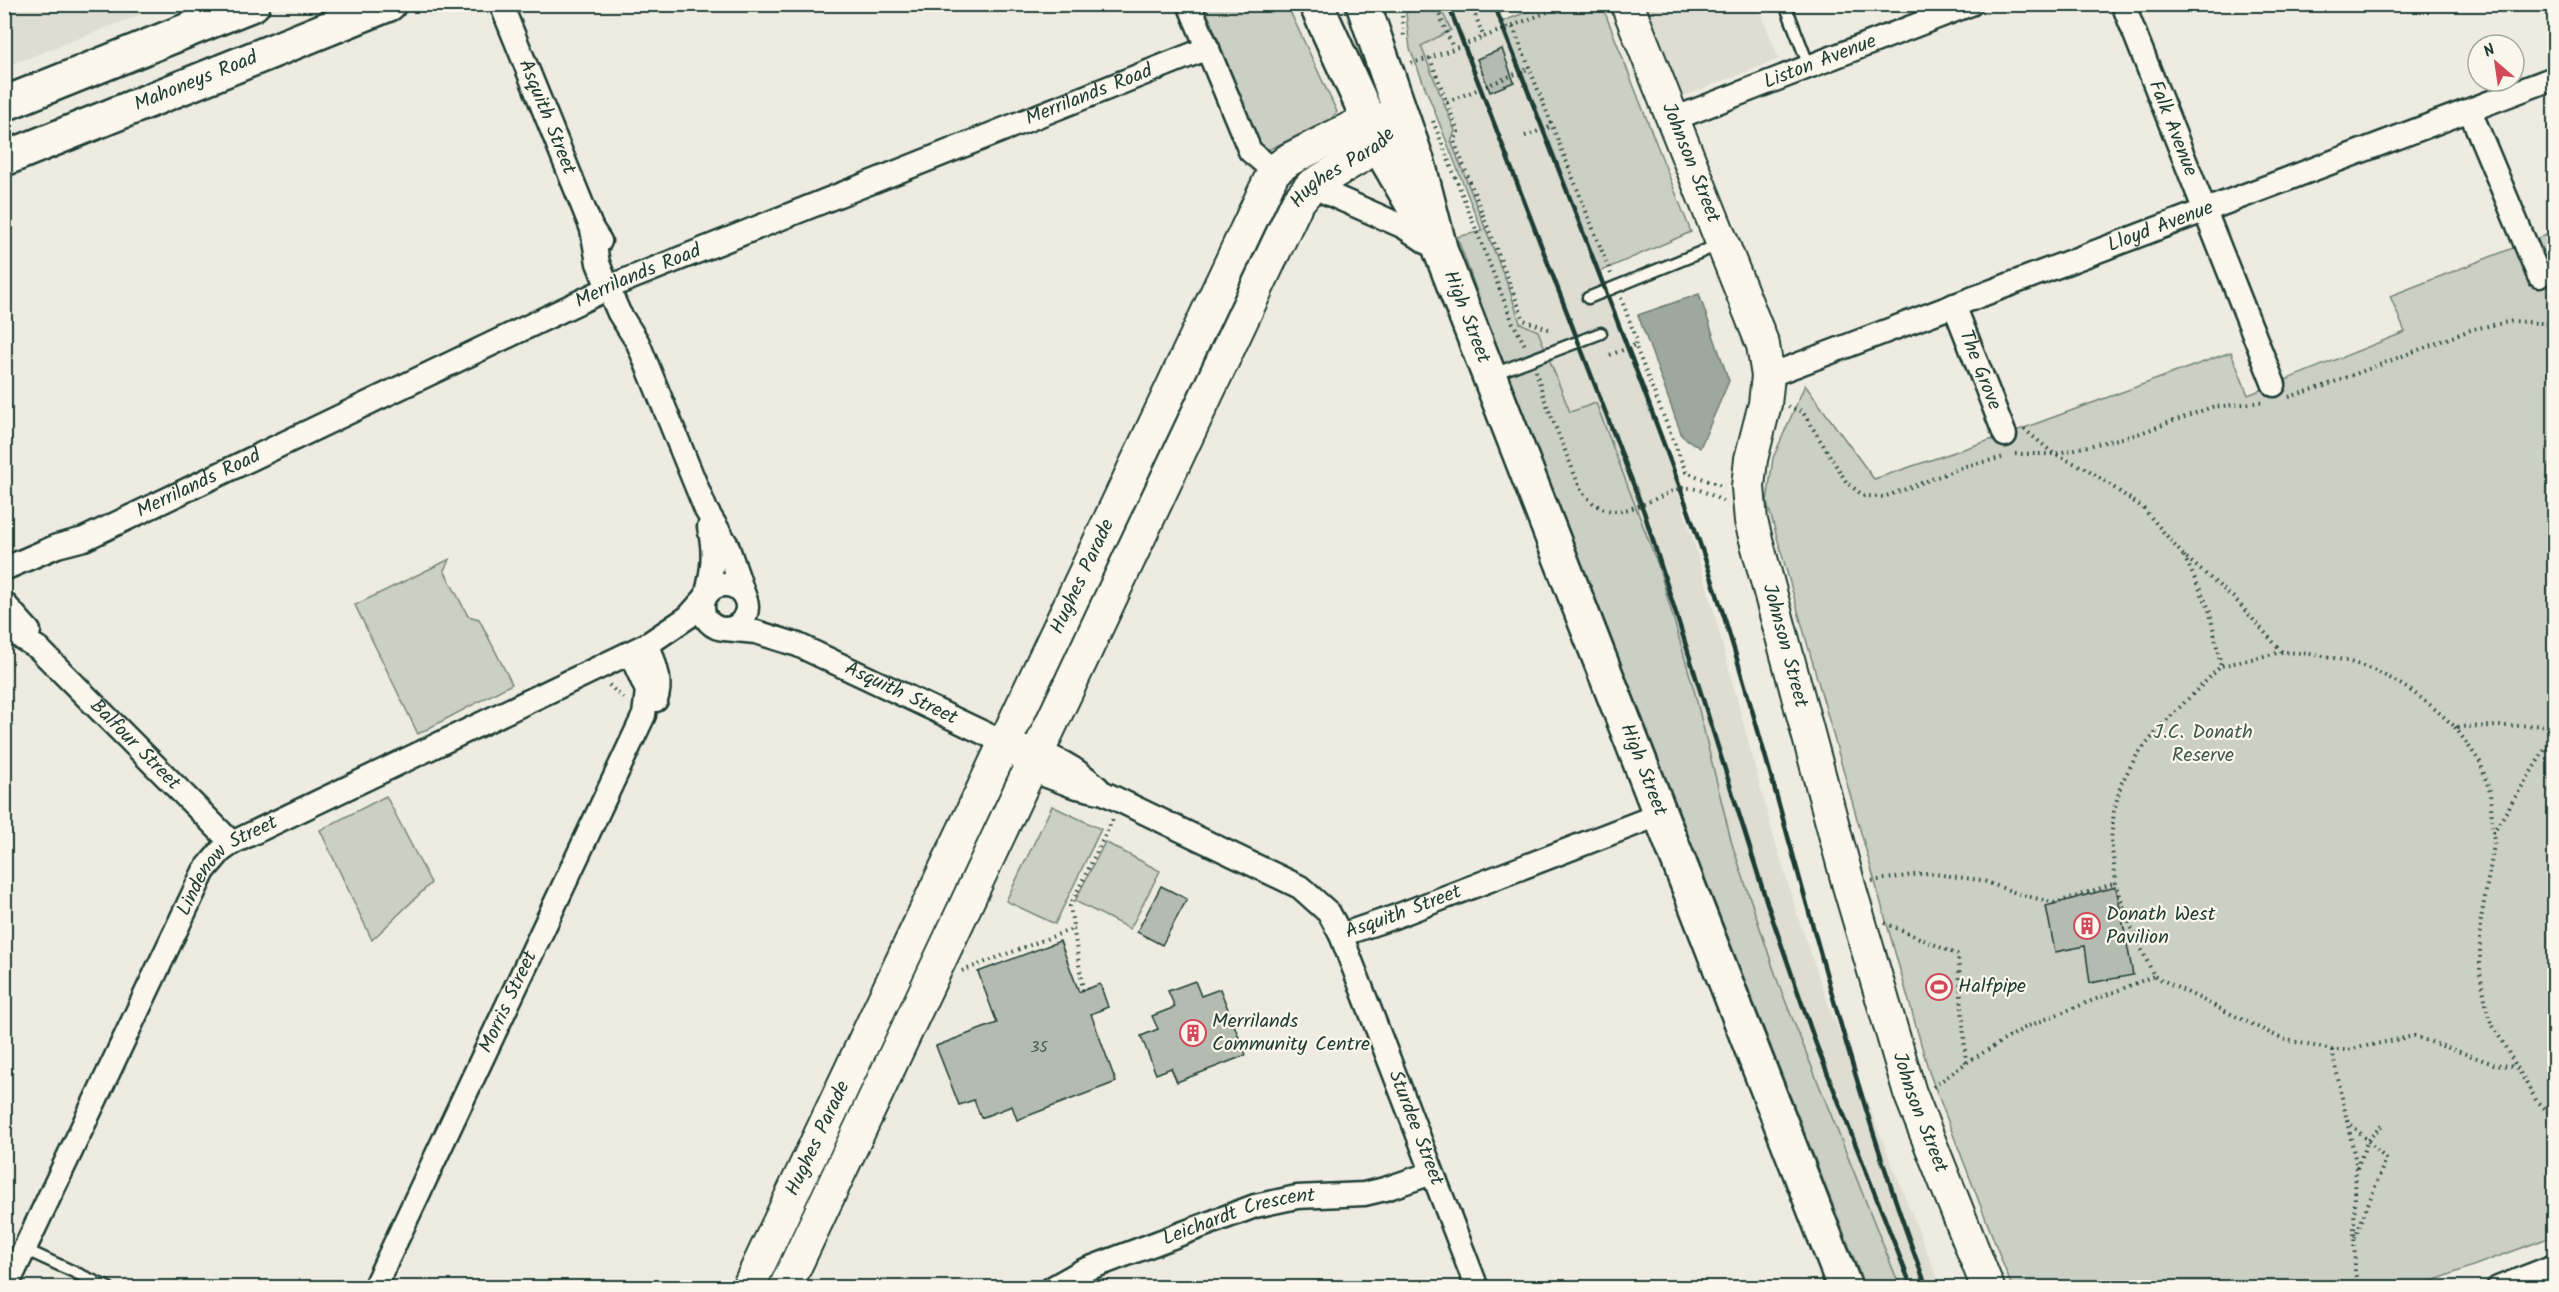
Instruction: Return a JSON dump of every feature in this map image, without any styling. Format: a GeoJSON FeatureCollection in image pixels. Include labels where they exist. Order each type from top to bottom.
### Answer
{"type":"FeatureCollection","features":[{"type":"Feature","properties":{"kind":"main road","name":"Mahoneys Road"},"geometry":{"type":"LineString","coordinates":[[4,159],[389,4]]}},
{"type":"Feature","properties":{"kind":"main road","name":"High Street"},"geometry":{"type":"LineString","coordinates":[[1316,4],[1375,132],[1440,252]]}},
{"type":"Feature","properties":{"kind":"main road","name":"High Street"},"geometry":{"type":"LineString","coordinates":[[1363,4],[1418,164],[1440,252],[1845,1287]]}},
{"type":"Feature","properties":{"kind":"main road"},"geometry":{"type":"LineString","coordinates":[[4,104],[252,5],[271,52]]}},
{"type":"Feature","properties":{"kind":"street","name":"Asquith Street"},"geometry":{"type":"LineString","coordinates":[[501,4],[592,229],[598,263],[615,285],[619,313],[638,343],[706,510],[727,545],[745,600],[798,645]]}},
{"type":"Feature","properties":{"kind":"street"},"geometry":{"type":"LineString","coordinates":[[1189,4],[1250,151],[1274,171]]}},
{"type":"Feature","properties":{"kind":"street","name":"Johnson Street"},"geometry":{"type":"LineString","coordinates":[[1627,4],[1671,120],[1763,345],[1767,376],[1765,404],[1751,459],[1749,487],[1751,521],[1850,886],[1910,1094],[1988,1287]]}},
{"type":"Feature","properties":{"kind":"street","name":"Liston Avenue"},"geometry":{"type":"LineString","coordinates":[[1671,120],[1971,4]]}},
{"type":"Feature","properties":{"kind":"street","name":"Falk Avenue"},"geometry":{"type":"LineString","coordinates":[[2122,4],[2276,395]]}},
{"type":"Feature","properties":{"kind":"street","name":"Merrilands Road"},"geometry":{"type":"LineString","coordinates":[[4,569],[57,546],[84,539],[615,285],[1208,48]]}},
{"type":"Feature","properties":{"kind":"street","name":"Lloyd Avenue"},"geometry":{"type":"LineString","coordinates":[[1767,376],[2554,78]]}},
{"type":"Feature","properties":{"kind":"street"},"geometry":{"type":"LineString","coordinates":[[2470,111],[2539,276]]}},
{"type":"Feature","properties":{"kind":"street","name":"Hughes Parade"},"geometry":{"type":"LineString","coordinates":[[748,1287],[1274,171],[1290,159],[1375,132],[1401,120]]}},
{"type":"Feature","properties":{"kind":"street","name":"Hughes Parade"},"geometry":{"type":"LineString","coordinates":[[785,1287],[921,1004],[1297,203],[1311,186],[1375,132]]}},
{"type":"Feature","properties":{"kind":"street","name":"High Street"},"geometry":{"type":"LineString","coordinates":[[1311,186],[1404,227],[1440,252]]}},
{"type":"Feature","properties":{"kind":"street"},"geometry":{"type":"LineString","coordinates":[[1238,249],[1269,262]]}},
{"type":"Feature","properties":{"kind":"street","name":"The Grove"},"geometry":{"type":"LineString","coordinates":[[1954,305],[2014,432]]}},
{"type":"Feature","properties":{"kind":"street","name":"Asquith Street"},"geometry":{"type":"LineString","coordinates":[[706,510],[714,548],[713,568],[706,596]]}},
{"type":"Feature","properties":{"kind":"street","name":"Merrilands Road"},"geometry":{"type":"LineString","coordinates":[[4,586],[65,555],[84,539]]}},
{"type":"Feature","properties":{"kind":"street"},"geometry":{"type":"LineString","coordinates":[[727,585],[734,588],[745,600],[746,615],[732,628],[723,629],[710,623],[703,612],[706,596],[720,586],[727,585]]}},
{"type":"Feature","properties":{"kind":"street","name":"Lindenow Street"},"geometry":{"type":"LineString","coordinates":[[6,1287],[204,871],[216,855],[232,843],[639,649],[688,617],[706,596]]}},
{"type":"Feature","properties":{"kind":"street","name":"Balfour Street"},"geometry":{"type":"LineString","coordinates":[[4,603],[29,632],[38,648]]}},
{"type":"Feature","properties":{"kind":"street","name":"Balfour Street"},"geometry":{"type":"LineString","coordinates":[[4,622],[23,639],[38,648],[232,843]]}},
{"type":"Feature","properties":{"kind":"street","name":"Asquith Street"},"geometry":{"type":"LineString","coordinates":[[723,629],[756,632],[798,645],[1005,743],[1035,760],[1083,774],[1113,797],[1300,887],[1329,913],[1341,935],[1394,917],[1660,814]]}},
{"type":"Feature","properties":{"kind":"street","name":"Lindenow Street"},"geometry":{"type":"LineString","coordinates":[[639,649],[723,629]]}},
{"type":"Feature","properties":{"kind":"street","name":"Morris Street"},"geometry":{"type":"LineString","coordinates":[[374,1287],[647,691],[639,649]]}},
{"type":"Feature","properties":{"kind":"street","name":"Sturdee Street"},"geometry":{"type":"LineString","coordinates":[[1341,935],[1477,1287]]}},
{"type":"Feature","properties":{"kind":"street"},"geometry":{"type":"LineString","coordinates":[[888,989],[921,1004]]}},
{"type":"Feature","properties":{"kind":"street","name":"Leichardt Crescent"},"geometry":{"type":"LineString","coordinates":[[1052,1287],[1082,1271],[1255,1206],[1297,1197],[1364,1194],[1432,1173]]}},
{"type":"Feature","properties":{"kind":"street"},"geometry":{"type":"LineString","coordinates":[[2498,1287],[2554,1266]]}},
{"type":"Feature","properties":{"kind":"lane"},"geometry":{"type":"LineString","coordinates":[[1785,4],[1809,66]]}},
{"type":"Feature","properties":{"kind":"lane"},"geometry":{"type":"LineString","coordinates":[[1588,298],[1721,244]]}},
{"type":"Feature","properties":{"kind":"lane"},"geometry":{"type":"LineString","coordinates":[[1488,376],[1601,333]]}},
{"type":"Feature","properties":{"kind":"lane"},"geometry":{"type":"LineString","coordinates":[[24,1249],[108,1287]]}},
{"type":"Feature","properties":{"kind":"path"},"geometry":{"type":"LineString","coordinates":[[1435,4],[1453,48]]}},
{"type":"Feature","properties":{"kind":"path"},"geometry":{"type":"LineString","coordinates":[[1471,4],[1484,38]]}},
{"type":"Feature","properties":{"kind":"path"},"geometry":{"type":"LineString","coordinates":[[1411,63],[1484,38],[1568,4]]}},
{"type":"Feature","properties":{"kind":"path"},"geometry":{"type":"LineString","coordinates":[[1513,27],[1613,278]]}},
{"type":"Feature","properties":{"kind":"path"},"geometry":{"type":"LineString","coordinates":[[1430,58],[1458,132],[1454,141],[1524,320],[1551,330]]}},
{"type":"Feature","properties":{"kind":"path"},"geometry":{"type":"LineString","coordinates":[[1447,102],[1530,68]]}},
{"type":"Feature","properties":{"kind":"path"},"geometry":{"type":"LineString","coordinates":[[1525,136],[1553,126]]}},
{"type":"Feature","properties":{"kind":"path"},"geometry":{"type":"LineString","coordinates":[[1620,295],[1637,341],[1635,345],[1686,472],[1724,487]]}},
{"type":"Feature","properties":{"kind":"path"},"geometry":{"type":"LineString","coordinates":[[1790,408],[1802,411],[1847,483],[1864,496],[1884,497],[1966,466],[2020,453],[2054,454],[2135,435],[2212,407],[2324,386],[2473,329],[2513,321],[2554,324]]}},
{"type":"Feature","properties":{"kind":"path"},"geometry":{"type":"LineString","coordinates":[[1610,355],[1635,345]]}},
{"type":"Feature","properties":{"kind":"path"},"geometry":{"type":"LineString","coordinates":[[2014,432],[2087,469],[2143,508],[2183,555],[2235,599],[2283,652]]}},
{"type":"Feature","properties":{"kind":"path"},"geometry":{"type":"LineString","coordinates":[[2183,555],[2209,609],[2221,666]]}},
{"type":"Feature","properties":{"kind":"path"},"geometry":{"type":"LineString","coordinates":[[2516,1067],[2494,1064],[2414,1036],[2347,1050],[2332,1050],[2282,1039],[2154,976],[2128,920],[2116,883],[2111,840],[2114,811],[2121,784],[2137,755],[2163,724],[2221,666],[2283,652],[2352,660],[2391,677],[2429,703],[2455,727],[2480,762],[2490,792],[2494,845],[2480,925],[2480,973],[2489,1019],[2536,1100],[2554,1117]]}},
{"type":"Feature","properties":{"kind":"path"},"geometry":{"type":"LineString","coordinates":[[609,685],[637,709]]}},
{"type":"Feature","properties":{"kind":"path"},"geometry":{"type":"LineString","coordinates":[[2455,727],[2554,724]]}},
{"type":"Feature","properties":{"kind":"path"},"geometry":{"type":"LineString","coordinates":[[2493,834],[2554,735]]}},
{"type":"Feature","properties":{"kind":"path"},"geometry":{"type":"LineString","coordinates":[[1083,990],[1070,906],[1113,797]]}},
{"type":"Feature","properties":{"kind":"path"},"geometry":{"type":"LineString","coordinates":[[1871,881],[1927,873],[1981,880],[2019,894],[2055,903],[2116,883]]}},
{"type":"Feature","properties":{"kind":"path"},"geometry":{"type":"LineString","coordinates":[[1882,922],[1958,955],[1966,1063]]}},
{"type":"Feature","properties":{"kind":"path"},"geometry":{"type":"LineString","coordinates":[[961,971],[1075,928]]}},
{"type":"Feature","properties":{"kind":"path"},"geometry":{"type":"LineString","coordinates":[[1931,1088],[1966,1063],[2026,1027],[2154,976]]}},
{"type":"Feature","properties":{"kind":"path"},"geometry":{"type":"LineString","coordinates":[[2332,1050],[2356,1172],[2354,1240],[2355,1273],[2359,1287]]}},
{"type":"Feature","properties":{"kind":"path"},"geometry":{"type":"LineString","coordinates":[[2347,1119],[2386,1159],[2354,1240]]}},
{"type":"Feature","properties":{"kind":"path"},"geometry":{"type":"LineString","coordinates":[[2356,1172],[2368,1140],[2384,1123]]}},
{"type":"Feature","properties":{"kind":"shaded area"},"geometry":{"type":"Polygon","coordinates":[[[5,4],[165,4],[165,5],[5,67],[5,4]]]}},
{"type":"Feature","properties":{"kind":"shaded area"},"geometry":{"type":"Polygon","coordinates":[[[1439,5],[1491,5],[1581,225],[1667,455],[1707,586],[1769,820],[1797,914],[1829,1006],[1941,1287],[1900,1287],[1779,985],[1732,844],[1658,565],[1596,404],[1570,412],[1538,331],[1520,323],[1451,141],[1455,131],[1421,46],[1451,30],[1439,5]]]}},
{"type":"Feature","properties":{"kind":"shaded area"},"geometry":{"type":"Polygon","coordinates":[[[1646,5],[1758,5],[1779,59],[1682,97],[1646,5]]]}},
{"type":"Feature","properties":{"kind":"shaded area"},"geometry":{"type":"Polygon","coordinates":[[[1699,294],[1729,381],[1700,448],[1682,436],[1638,315],[1699,294]]]}},
{"type":"Feature","properties":{"kind":"green space"},"geometry":{"type":"Polygon","coordinates":[[[1204,5],[1287,5],[1337,112],[1331,119],[1270,149],[1262,149],[1204,5]]]}},
{"type":"Feature","properties":{"kind":"green space"},"geometry":{"type":"Polygon","coordinates":[[[1405,5],[1439,5],[1451,30],[1421,46],[1455,131],[1451,141],[1510,291],[1520,323],[1538,331],[1570,412],[1596,403],[1658,565],[1694,690],[1732,844],[1779,985],[1900,1287],[1865,1287],[1494,338],[1457,237],[1482,231],[1410,49],[1405,5]]]}},
{"type":"Feature","properties":{"kind":"green space"},"geometry":{"type":"Polygon","coordinates":[[[1544,5],[1602,5],[1691,232],[1599,272],[1499,23],[1544,5]]]}},
{"type":"Feature","properties":{"kind":"green space","name":"J.C. Donath Reserve"},"geometry":{"type":"Polygon","coordinates":[[[2554,232],[2554,1236],[2416,1287],[2012,1287],[1929,1072],[1767,502],[1773,458],[1805,385],[1874,479],[2005,435],[2231,352],[2248,395],[2405,332],[2390,296],[2554,232]]]}},
{"type":"Feature","properties":{"kind":"green space"},"geometry":{"type":"Polygon","coordinates":[[[450,559],[444,570],[468,616],[479,619],[512,684],[418,734],[355,605],[450,559]]]}},
{"type":"Feature","properties":{"kind":"green space"},"geometry":{"type":"Polygon","coordinates":[[[386,796],[431,883],[372,940],[320,830],[386,796]]]}},
{"type":"Feature","properties":{"kind":"green space"},"geometry":{"type":"Polygon","coordinates":[[[1052,806],[1101,829],[1055,924],[1006,901],[1052,806]]]}},
{"type":"Feature","properties":{"kind":"green space"},"geometry":{"type":"Polygon","coordinates":[[[1105,842],[1160,871],[1130,929],[1075,901],[1105,842]]]}},
{"type":"Feature","properties":{"kind":"building"},"geometry":{"type":"Polygon","coordinates":[[[1502,49],[1514,82],[1490,92],[1477,59],[1502,49]]]}},
{"type":"Feature","properties":{"kind":"building"},"geometry":{"type":"Polygon","coordinates":[[[1161,886],[1187,899],[1162,945],[1137,932],[1161,886]]]}},
{"type":"Feature","properties":{"kind":"building","name":"Donath West Pavilion"},"geometry":{"type":"Polygon","coordinates":[[[2116,887],[2133,975],[2090,983],[2085,946],[2055,952],[2046,906],[2116,887]]]}},
{"type":"Feature","properties":{"kind":"building"},"geometry":{"type":"Polygon","coordinates":[[[1060,941],[1079,992],[1100,984],[1108,1007],[1091,1014],[1116,1082],[1017,1120],[1012,1106],[981,1118],[974,1100],[959,1105],[936,1046],[997,1023],[978,972],[1060,941]]]}},
{"type":"Feature","properties":{"kind":"building","name":"Merrilands Community Centre"},"geometry":{"type":"Polygon","coordinates":[[[1195,981],[1201,996],[1220,989],[1246,1055],[1177,1082],[1171,1068],[1156,1074],[1141,1036],[1158,1029],[1152,1016],[1175,1007],[1168,991],[1195,981]]]}},
{"type":"Feature","properties":{"kind":"railway"},"geometry":{"type":"LineString","coordinates":[[1448,4],[1644,512],[1767,903],[1816,1044],[1912,1288]]}},
{"type":"Feature","properties":{"kind":"railway"},"geometry":{"type":"LineString","coordinates":[[1494,4],[1630,354],[1707,565],[1754,718],[1871,1127],[1927,1288]]}},
{"type":"Feature","properties":{"kind":"place","name":"Donath West Pavilion"},"geometry":{"type":"Point","coordinates":[2087,926]}},
{"type":"Feature","properties":{"kind":"place","name":"Halfpipe"},"geometry":{"type":"Point","coordinates":[1939,987]}},
{"type":"Feature","properties":{"kind":"place","name":"Merrilands Community Centre"},"geometry":{"type":"Point","coordinates":[1193,1033]}}]}
